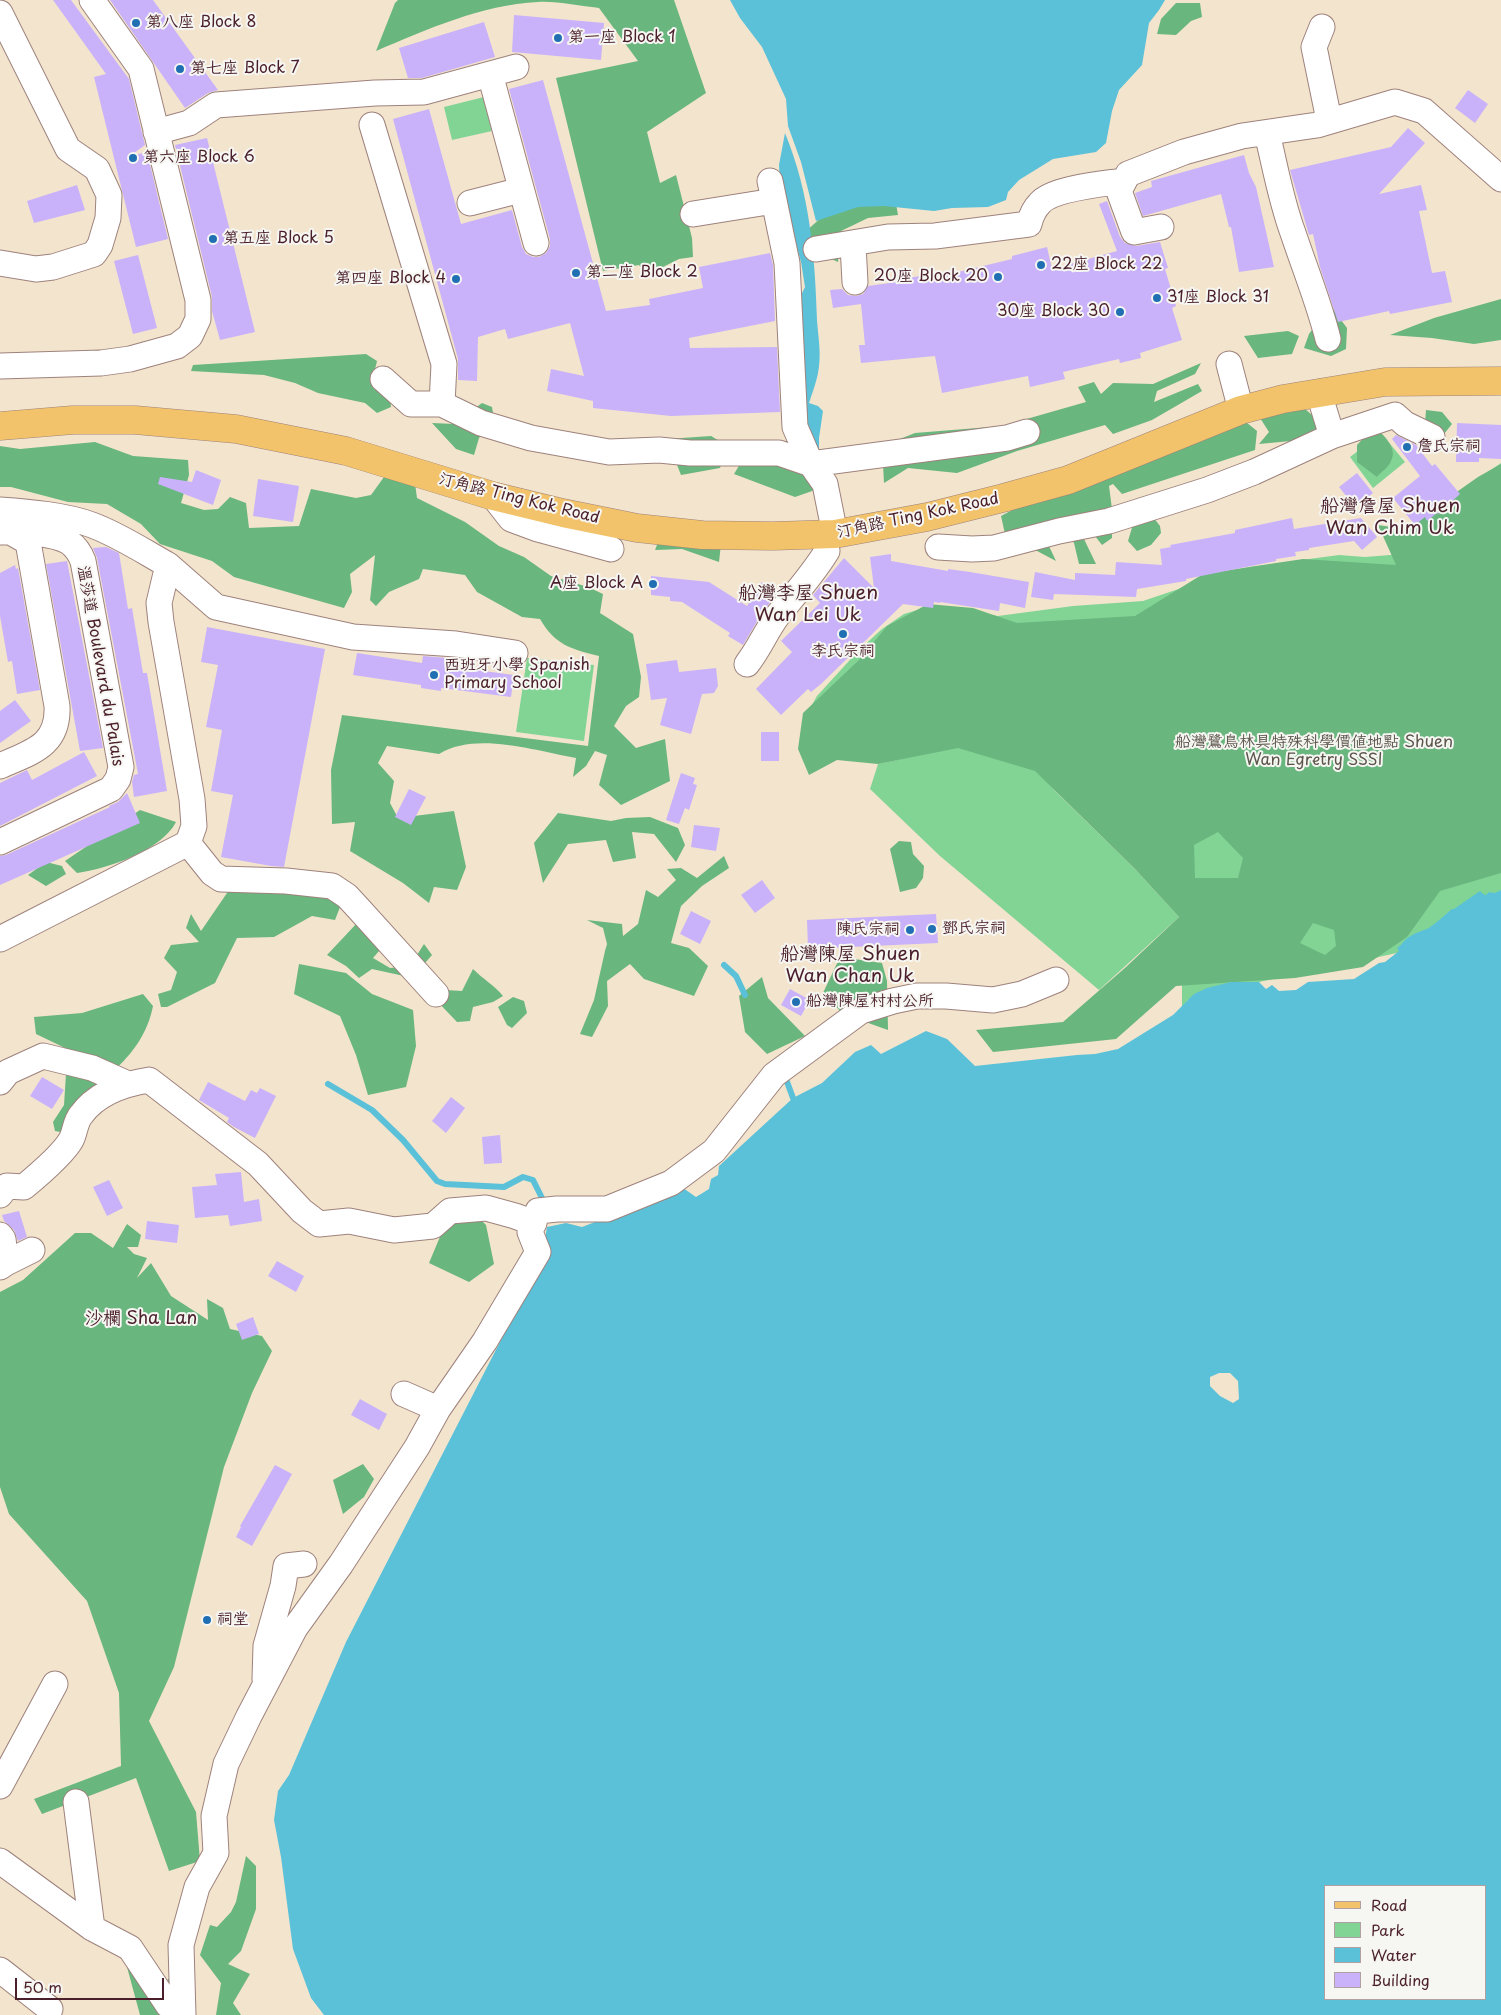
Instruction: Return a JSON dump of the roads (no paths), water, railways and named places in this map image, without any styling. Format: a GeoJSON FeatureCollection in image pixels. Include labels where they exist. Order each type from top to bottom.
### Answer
{"type":"FeatureCollection","features":[{"type":"Feature","properties":{"kind":"main road","name":"汀角路 Ting Kok Road"},"geometry":{"type":"LineString","coordinates":[[0,426],[74,420],[135,420],[236,430],[346,451],[493,496],[637,528],[702,535],[773,536],[831,542],[1068,480],[1241,410],[1283,399],[1385,382],[1501,381]]}},
{"type":"Feature","properties":{"kind":"street"},"geometry":{"type":"LineString","coordinates":[[0,366],[101,363],[130,359],[177,346],[190,336],[198,320],[198,300],[141,69],[92,0]]}},
{"type":"Feature","properties":{"kind":"street"},"geometry":{"type":"LineString","coordinates":[[0,13],[68,150],[98,168],[109,195],[109,206],[104,232],[94,254],[53,267],[36,269],[0,262]]}},
{"type":"Feature","properties":{"kind":"street"},"geometry":{"type":"LineString","coordinates":[[1322,27],[1314,47],[1329,120]]}},
{"type":"Feature","properties":{"kind":"street"},"geometry":{"type":"LineString","coordinates":[[156,132],[190,123],[216,105],[375,92],[424,92],[516,67]]}},
{"type":"Feature","properties":{"kind":"street"},"geometry":{"type":"LineString","coordinates":[[490,74],[536,243]]}},
{"type":"Feature","properties":{"kind":"street"},"geometry":{"type":"LineString","coordinates":[[1161,227],[1134,232],[1119,191],[1128,174],[1184,152],[1242,136],[1295,129],[1395,102],[1424,111],[1501,179]]}},
{"type":"Feature","properties":{"kind":"street"},"geometry":{"type":"LineString","coordinates":[[372,125],[444,364],[442,404]]}},
{"type":"Feature","properties":{"kind":"street"},"geometry":{"type":"LineString","coordinates":[[1267,133],[1276,175],[1328,339]]}},
{"type":"Feature","properties":{"kind":"street"},"geometry":{"type":"LineString","coordinates":[[816,249],[888,237],[935,236],[1029,224],[1033,211],[1041,201],[1065,190],[1123,181]]}},
{"type":"Feature","properties":{"kind":"street"},"geometry":{"type":"LineString","coordinates":[[470,203],[521,190]]}},
{"type":"Feature","properties":{"kind":"street"},"geometry":{"type":"LineString","coordinates":[[693,214],[772,191],[788,263],[795,427],[811,464],[825,484],[831,542],[816,570],[777,617],[747,664]]}},
{"type":"Feature","properties":{"kind":"street"},"geometry":{"type":"LineString","coordinates":[[853,244],[855,282]]}},
{"type":"Feature","properties":{"kind":"street"},"geometry":{"type":"LineString","coordinates":[[1229,364],[1241,410]]}},
{"type":"Feature","properties":{"kind":"street"},"geometry":{"type":"LineString","coordinates":[[383,379],[411,404],[442,404],[481,423],[540,441],[609,452],[660,450],[690,453],[779,453],[811,464],[1007,438],[1027,432]]}},
{"type":"Feature","properties":{"kind":"street"},"geometry":{"type":"LineString","coordinates":[[1385,382],[1384,399],[1395,415],[1405,424],[1432,437]]}},
{"type":"Feature","properties":{"kind":"street"},"geometry":{"type":"LineString","coordinates":[[1321,392],[1321,400],[1332,436]]}},
{"type":"Feature","properties":{"kind":"street"},"geometry":{"type":"LineString","coordinates":[[938,547],[994,548],[1109,520],[1207,490],[1254,472],[1332,436],[1395,415]]}},
{"type":"Feature","properties":{"kind":"street"},"geometry":{"type":"LineString","coordinates":[[493,496],[511,519],[538,529],[611,549]]}},
{"type":"Feature","properties":{"kind":"street"},"geometry":{"type":"LineString","coordinates":[[0,510],[33,512],[91,524],[123,538],[168,565],[216,608],[353,637],[456,644],[515,653]]}},
{"type":"Feature","properties":{"kind":"street"},"geometry":{"type":"LineString","coordinates":[[0,766],[36,750],[46,742],[54,731],[58,719],[57,706],[15,534]]}},
{"type":"Feature","properties":{"kind":"street","name":"溫莎道 Boulevard du Palais"},"geometry":{"type":"LineString","coordinates":[[0,842],[111,789],[118,779],[121,767],[83,561],[74,546],[68,541],[15,534]]}},
{"type":"Feature","properties":{"kind":"street"},"geometry":{"type":"LineString","coordinates":[[0,939],[188,843],[194,826],[192,799],[160,622],[159,603],[168,565]]}},
{"type":"Feature","properties":{"kind":"street"},"geometry":{"type":"LineString","coordinates":[[188,843],[212,873],[221,879],[286,881],[332,886],[347,896],[436,994]]}},
{"type":"Feature","properties":{"kind":"street"},"geometry":{"type":"LineString","coordinates":[[0,1194],[7,1186],[24,1187],[41,1172],[70,1141],[80,1115],[102,1096],[128,1084],[149,1080],[258,1164],[302,1211],[319,1224],[350,1221],[394,1230],[433,1226],[450,1212],[486,1208],[515,1216],[607,1209],[671,1183],[714,1150],[774,1075],[862,1011],[917,996],[946,996],[992,1000],[1022,994],[1056,980]]}},
{"type":"Feature","properties":{"kind":"street"},"geometry":{"type":"LineString","coordinates":[[0,1082],[8,1072],[43,1056],[92,1068],[128,1084]]}},
{"type":"Feature","properties":{"kind":"street"},"geometry":{"type":"LineString","coordinates":[[182,2015],[181,1945],[185,1926],[198,1887],[216,1853],[214,1816],[226,1764],[265,1684],[296,1628],[341,1564],[417,1447],[438,1409],[485,1341],[534,1259],[538,1252],[530,1232],[545,1214]]}},
{"type":"Feature","properties":{"kind":"street"},"geometry":{"type":"LineString","coordinates":[[0,1236],[3,1239],[3,1265],[32,1250]]}},
{"type":"Feature","properties":{"kind":"street"},"geometry":{"type":"LineString","coordinates":[[404,1394],[438,1409]]}},
{"type":"Feature","properties":{"kind":"street"},"geometry":{"type":"LineString","coordinates":[[265,1684],[266,1646],[283,1586],[286,1566],[304,1564]]}},
{"type":"Feature","properties":{"kind":"street"},"geometry":{"type":"LineString","coordinates":[[0,1786],[56,1684]]}},
{"type":"Feature","properties":{"kind":"street"},"geometry":{"type":"LineString","coordinates":[[76,1802],[92,1928]]}},
{"type":"Feature","properties":{"kind":"street"},"geometry":{"type":"LineString","coordinates":[[0,1860],[92,1928],[130,1948],[168,2005],[182,2015]]}},
{"type":"Feature","properties":{"kind":"street"},"geometry":{"type":"LineString","coordinates":[[0,1970],[50,2009]]}},
{"type":"Feature","properties":{"kind":"water"},"geometry":{"type":"Polygon","coordinates":[[[730,0],[1165,0],[1149,23],[1142,65],[1119,90],[1112,111],[1106,143],[1096,152],[1053,159],[1019,180],[1008,192],[1006,200],[988,207],[952,208],[934,211],[884,206],[858,207],[816,221],[801,162],[788,126],[786,99],[762,47],[740,18],[730,0]]]}},
{"type":"Feature","properties":{"kind":"water"},"geometry":{"type":"Polygon","coordinates":[[[785,133],[806,202],[813,248],[820,355],[818,375],[809,403],[818,406],[823,411],[819,438],[819,459],[805,441],[800,297],[805,287],[801,262],[780,184],[779,165],[785,133]]]}},
{"type":"Feature","properties":{"kind":"water"},"geometry":{"type":"Polygon","coordinates":[[[1501,890],[1501,2015],[324,2015],[311,1998],[293,1949],[281,1857],[274,1820],[278,1791],[289,1775],[346,1642],[541,1262],[547,1227],[566,1223],[582,1227],[683,1188],[696,1197],[709,1189],[711,1179],[718,1175],[719,1166],[793,1098],[822,1083],[855,1052],[871,1045],[881,1054],[926,1031],[947,1039],[975,1066],[1095,1054],[1118,1049],[1173,1015],[1194,994],[1207,988],[1231,982],[1259,982],[1266,989],[1272,985],[1279,991],[1296,990],[1308,982],[1354,979],[1379,963],[1385,962],[1399,951],[1397,948],[1407,938],[1427,929],[1452,909],[1480,891],[1486,895],[1489,892],[1495,893],[1501,890]],[[1219,1373],[1210,1377],[1210,1386],[1220,1396],[1233,1403],[1239,1399],[1238,1381],[1230,1373],[1219,1373]]]}},
{"type":"Feature","properties":{"kind":"waterway"},"geometry":{"type":"LineString","coordinates":[[724,965],[736,976],[745,995]]}},
{"type":"Feature","properties":{"kind":"waterway"},"geometry":{"type":"LineString","coordinates":[[786,1079],[793,1098]]}},
{"type":"Feature","properties":{"kind":"waterway"},"geometry":{"type":"LineString","coordinates":[[328,1084],[372,1110],[403,1140],[437,1181],[445,1184],[504,1187],[523,1177],[533,1180],[546,1206]]}},
{"type":"Feature","properties":{"kind":"place","name":"第八座 Block 8"},"geometry":{"type":"Point","coordinates":[136,23]}},
{"type":"Feature","properties":{"kind":"place","name":"第一座 Block 1"},"geometry":{"type":"Point","coordinates":[558,38]}},
{"type":"Feature","properties":{"kind":"place","name":"第七座 Block 7"},"geometry":{"type":"Point","coordinates":[180,69]}},
{"type":"Feature","properties":{"kind":"place","name":"第六座 Block 6"},"geometry":{"type":"Point","coordinates":[133,158]}},
{"type":"Feature","properties":{"kind":"place","name":"第五座 Block 5"},"geometry":{"type":"Point","coordinates":[213,239]}},
{"type":"Feature","properties":{"kind":"place","name":"22座 Block 22"},"geometry":{"type":"Point","coordinates":[1041,265]}},
{"type":"Feature","properties":{"kind":"place","name":"第二座 Block 2"},"geometry":{"type":"Point","coordinates":[576,273]}},
{"type":"Feature","properties":{"kind":"place","name":"20座 Block 20"},"geometry":{"type":"Point","coordinates":[998,277]}},
{"type":"Feature","properties":{"kind":"place","name":"第四座 Block 4"},"geometry":{"type":"Point","coordinates":[456,279]}},
{"type":"Feature","properties":{"kind":"place","name":"31座 Block 31"},"geometry":{"type":"Point","coordinates":[1157,298]}},
{"type":"Feature","properties":{"kind":"place","name":"30座 Block 30"},"geometry":{"type":"Point","coordinates":[1120,312]}},
{"type":"Feature","properties":{"kind":"place","name":"詹氏宗祠"},"geometry":{"type":"Point","coordinates":[1407,447]}},
{"type":"Feature","properties":{"kind":"place","name":"A座 Block A"},"geometry":{"type":"Point","coordinates":[653,584]}},
{"type":"Feature","properties":{"kind":"place","name":"李氏宗祠"},"geometry":{"type":"Point","coordinates":[843,634]}},
{"type":"Feature","properties":{"kind":"place","name":"西班牙小學 Spanish Primary School"},"geometry":{"type":"Point","coordinates":[434,675]}},
{"type":"Feature","properties":{"kind":"place","name":"鄧氏宗祠"},"geometry":{"type":"Point","coordinates":[932,929]}},
{"type":"Feature","properties":{"kind":"place","name":"陳氏宗祠"},"geometry":{"type":"Point","coordinates":[910,930]}},
{"type":"Feature","properties":{"kind":"place","name":"船灣陳屋村村公所"},"geometry":{"type":"Point","coordinates":[796,1002]}},
{"type":"Feature","properties":{"kind":"place","name":"祠堂"},"geometry":{"type":"Point","coordinates":[207,1620]}},
{"type":"Feature","properties":{"kind":"district","name":"船灣詹屋 Shuen Wan Chim Uk"},"geometry":{"type":"Point","coordinates":[1390,518]}},
{"type":"Feature","properties":{"kind":"district","name":"船灣李屋 Shuen Wan Lei Uk"},"geometry":{"type":"Point","coordinates":[808,605]}},
{"type":"Feature","properties":{"kind":"district","name":"船灣陳屋 Shuen Wan Chan Uk"},"geometry":{"type":"Point","coordinates":[850,966]}},
{"type":"Feature","properties":{"kind":"district","name":"沙欄 Sha Lan"},"geometry":{"type":"Point","coordinates":[141,1319]}},
{"type":"Feature","properties":{"kind":"park label","name":"船灣鷺鳥林具特殊科學價值地點 Shuen Wan Egretry SSSI"},"geometry":{"type":"Point","coordinates":[1314,752]}}]}
